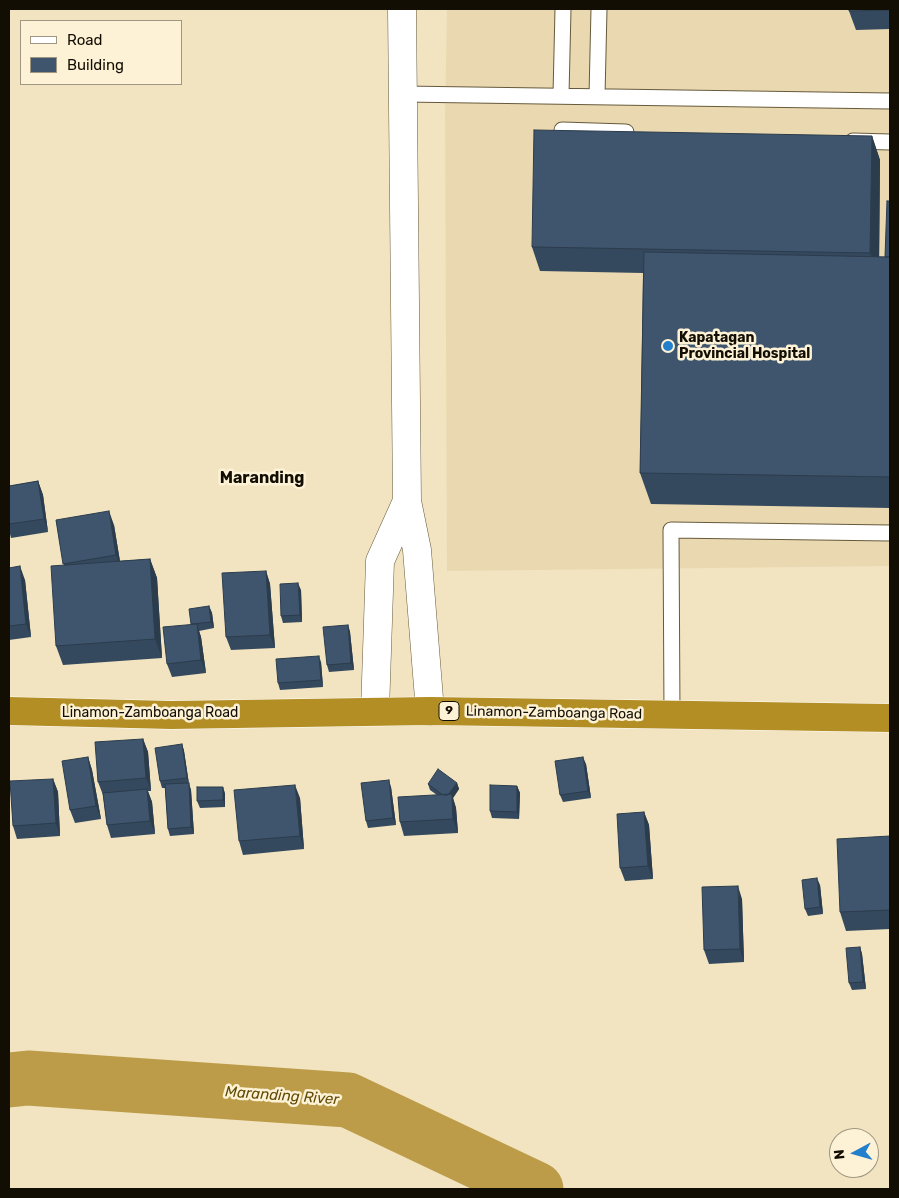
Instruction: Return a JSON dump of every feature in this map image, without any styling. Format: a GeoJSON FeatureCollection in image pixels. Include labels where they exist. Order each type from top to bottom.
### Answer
{"type":"FeatureCollection","features":[{"type":"Feature","properties":{"kind":"highway","name":"Linamon-Zamboanga Road"},"geometry":{"type":"LineString","coordinates":[[9,711],[171,715],[430,711],[890,718]]}},
{"type":"Feature","properties":{"kind":"street"},"geometry":{"type":"LineString","coordinates":[[402,9],[407,501],[417,550],[430,711]]}},
{"type":"Feature","properties":{"kind":"street"},"geometry":{"type":"LineString","coordinates":[[375,712],[380,561],[407,501]]}},
{"type":"Feature","properties":{"kind":"lane"},"geometry":{"type":"LineString","coordinates":[[561,96],[563,9]]}},
{"type":"Feature","properties":{"kind":"lane"},"geometry":{"type":"LineString","coordinates":[[597,96],[599,9]]}},
{"type":"Feature","properties":{"kind":"lane"},"geometry":{"type":"LineString","coordinates":[[402,94],[890,101]]}},
{"type":"Feature","properties":{"kind":"lane"},"geometry":{"type":"LineString","coordinates":[[562,130],[642,133]]}},
{"type":"Feature","properties":{"kind":"lane"},"geometry":{"type":"LineString","coordinates":[[840,140],[890,142]]}},
{"type":"Feature","properties":{"kind":"lane"},"geometry":{"type":"LineString","coordinates":[[672,715],[671,530],[890,533]]}},
{"type":"Feature","properties":{"kind":"shaded area","name":"Kapatagan Provincial Hospital"},"geometry":{"type":"Polygon","coordinates":[[[447,9],[890,9],[890,566],[447,571],[445,114],[447,9]]]}},
{"type":"Feature","properties":{"kind":"building"},"geometry":{"type":"Polygon","coordinates":[[[849,9],[890,9],[890,10],[849,11],[849,9]]]}},
{"type":"Feature","properties":{"kind":"building"},"geometry":{"type":"Polygon","coordinates":[[[534,130],[872,136],[870,253],[532,247],[534,130]]]}},
{"type":"Feature","properties":{"kind":"building"},"geometry":{"type":"Polygon","coordinates":[[[887,201],[890,201],[890,257],[885,257],[887,201]]]}},
{"type":"Feature","properties":{"kind":"building"},"geometry":{"type":"Polygon","coordinates":[[[644,252],[890,257],[890,477],[640,473],[644,252]]]}},
{"type":"Feature","properties":{"kind":"building"},"geometry":{"type":"Polygon","coordinates":[[[38,481],[44,519],[9,524],[9,486],[38,481]]]}},
{"type":"Feature","properties":{"kind":"building"},"geometry":{"type":"Polygon","coordinates":[[[109,511],[116,555],[63,564],[56,520],[109,511]]]}},
{"type":"Feature","properties":{"kind":"building"},"geometry":{"type":"Polygon","coordinates":[[[150,559],[155,639],[56,646],[51,566],[150,559]]]}},
{"type":"Feature","properties":{"kind":"building"},"geometry":{"type":"Polygon","coordinates":[[[20,566],[26,624],[9,626],[9,568],[20,566]]]}},
{"type":"Feature","properties":{"kind":"building"},"geometry":{"type":"Polygon","coordinates":[[[266,571],[270,635],[226,637],[222,573],[266,571]]]}},
{"type":"Feature","properties":{"kind":"building"},"geometry":{"type":"Polygon","coordinates":[[[298,583],[300,615],[281,616],[280,584],[298,583]]]}},
{"type":"Feature","properties":{"kind":"building"},"geometry":{"type":"Polygon","coordinates":[[[209,606],[211,622],[191,624],[189,609],[209,606]]]}},
{"type":"Feature","properties":{"kind":"building"},"geometry":{"type":"Polygon","coordinates":[[[197,624],[201,660],[167,664],[163,627],[197,624]]]}},
{"type":"Feature","properties":{"kind":"building"},"geometry":{"type":"Polygon","coordinates":[[[348,625],[351,663],[327,665],[323,627],[348,625]]]}},
{"type":"Feature","properties":{"kind":"building"},"geometry":{"type":"Polygon","coordinates":[[[319,656],[321,680],[278,683],[276,659],[319,656]]]}},
{"type":"Feature","properties":{"kind":"building"},"geometry":{"type":"Polygon","coordinates":[[[143,739],[146,778],[98,782],[95,742],[143,739]]]}},
{"type":"Feature","properties":{"kind":"building"},"geometry":{"type":"Polygon","coordinates":[[[182,744],[187,778],[160,781],[155,748],[182,744]]]}},
{"type":"Feature","properties":{"kind":"building"},"geometry":{"type":"Polygon","coordinates":[[[88,757],[96,806],[70,810],[62,761],[88,757]]]}},
{"type":"Feature","properties":{"kind":"building"},"geometry":{"type":"Polygon","coordinates":[[[583,757],[588,791],[560,795],[555,761],[583,757]]]}},
{"type":"Feature","properties":{"kind":"building"},"geometry":{"type":"Polygon","coordinates":[[[438,769],[457,783],[448,795],[443,795],[428,784],[438,769]]]}},
{"type":"Feature","properties":{"kind":"building"},"geometry":{"type":"Polygon","coordinates":[[[53,779],[56,823],[13,826],[10,781],[53,779]]]}},
{"type":"Feature","properties":{"kind":"building"},"geometry":{"type":"Polygon","coordinates":[[[389,780],[393,818],[366,821],[361,783],[389,780]]]}},
{"type":"Feature","properties":{"kind":"building"},"geometry":{"type":"Polygon","coordinates":[[[189,783],[191,827],[168,829],[165,784],[189,783]]]}},
{"type":"Feature","properties":{"kind":"building"},"geometry":{"type":"Polygon","coordinates":[[[295,785],[300,836],[239,841],[234,790],[295,785]]]}},
{"type":"Feature","properties":{"kind":"building"},"geometry":{"type":"Polygon","coordinates":[[[490,785],[517,786],[517,812],[490,811],[490,785]]]}},
{"type":"Feature","properties":{"kind":"building"},"geometry":{"type":"Polygon","coordinates":[[[197,787],[223,787],[223,800],[197,801],[197,787]]]}},
{"type":"Feature","properties":{"kind":"building"},"geometry":{"type":"Polygon","coordinates":[[[147,789],[150,821],[107,825],[103,793],[147,789]]]}},
{"type":"Feature","properties":{"kind":"building"},"geometry":{"type":"Polygon","coordinates":[[[452,794],[453,819],[400,822],[398,797],[452,794]]]}},
{"type":"Feature","properties":{"kind":"building"},"geometry":{"type":"Polygon","coordinates":[[[644,812],[648,866],[620,868],[617,814],[644,812]]]}},
{"type":"Feature","properties":{"kind":"building"},"geometry":{"type":"Polygon","coordinates":[[[890,836],[890,910],[840,912],[837,839],[890,836]]]}},
{"type":"Feature","properties":{"kind":"building"},"geometry":{"type":"Polygon","coordinates":[[[817,878],[820,907],[805,909],[802,880],[817,878]]]}},
{"type":"Feature","properties":{"kind":"building"},"geometry":{"type":"Polygon","coordinates":[[[738,886],[740,949],[704,950],[702,887],[738,886]]]}},
{"type":"Feature","properties":{"kind":"building"},"geometry":{"type":"Polygon","coordinates":[[[860,947],[863,982],[849,983],[846,948],[860,947]]]}},
{"type":"Feature","properties":{"kind":"waterway","name":"Maranding River"},"geometry":{"type":"LineString","coordinates":[[9,1080],[28,1078],[348,1100],[536,1189]]}},
{"type":"Feature","properties":{"kind":"place","name":"Kapatagan Provincial Hospital"},"geometry":{"type":"Point","coordinates":[668,346]}},
{"type":"Feature","properties":{"kind":"district","name":"Maranding"},"geometry":{"type":"Point","coordinates":[262,478]}}]}
